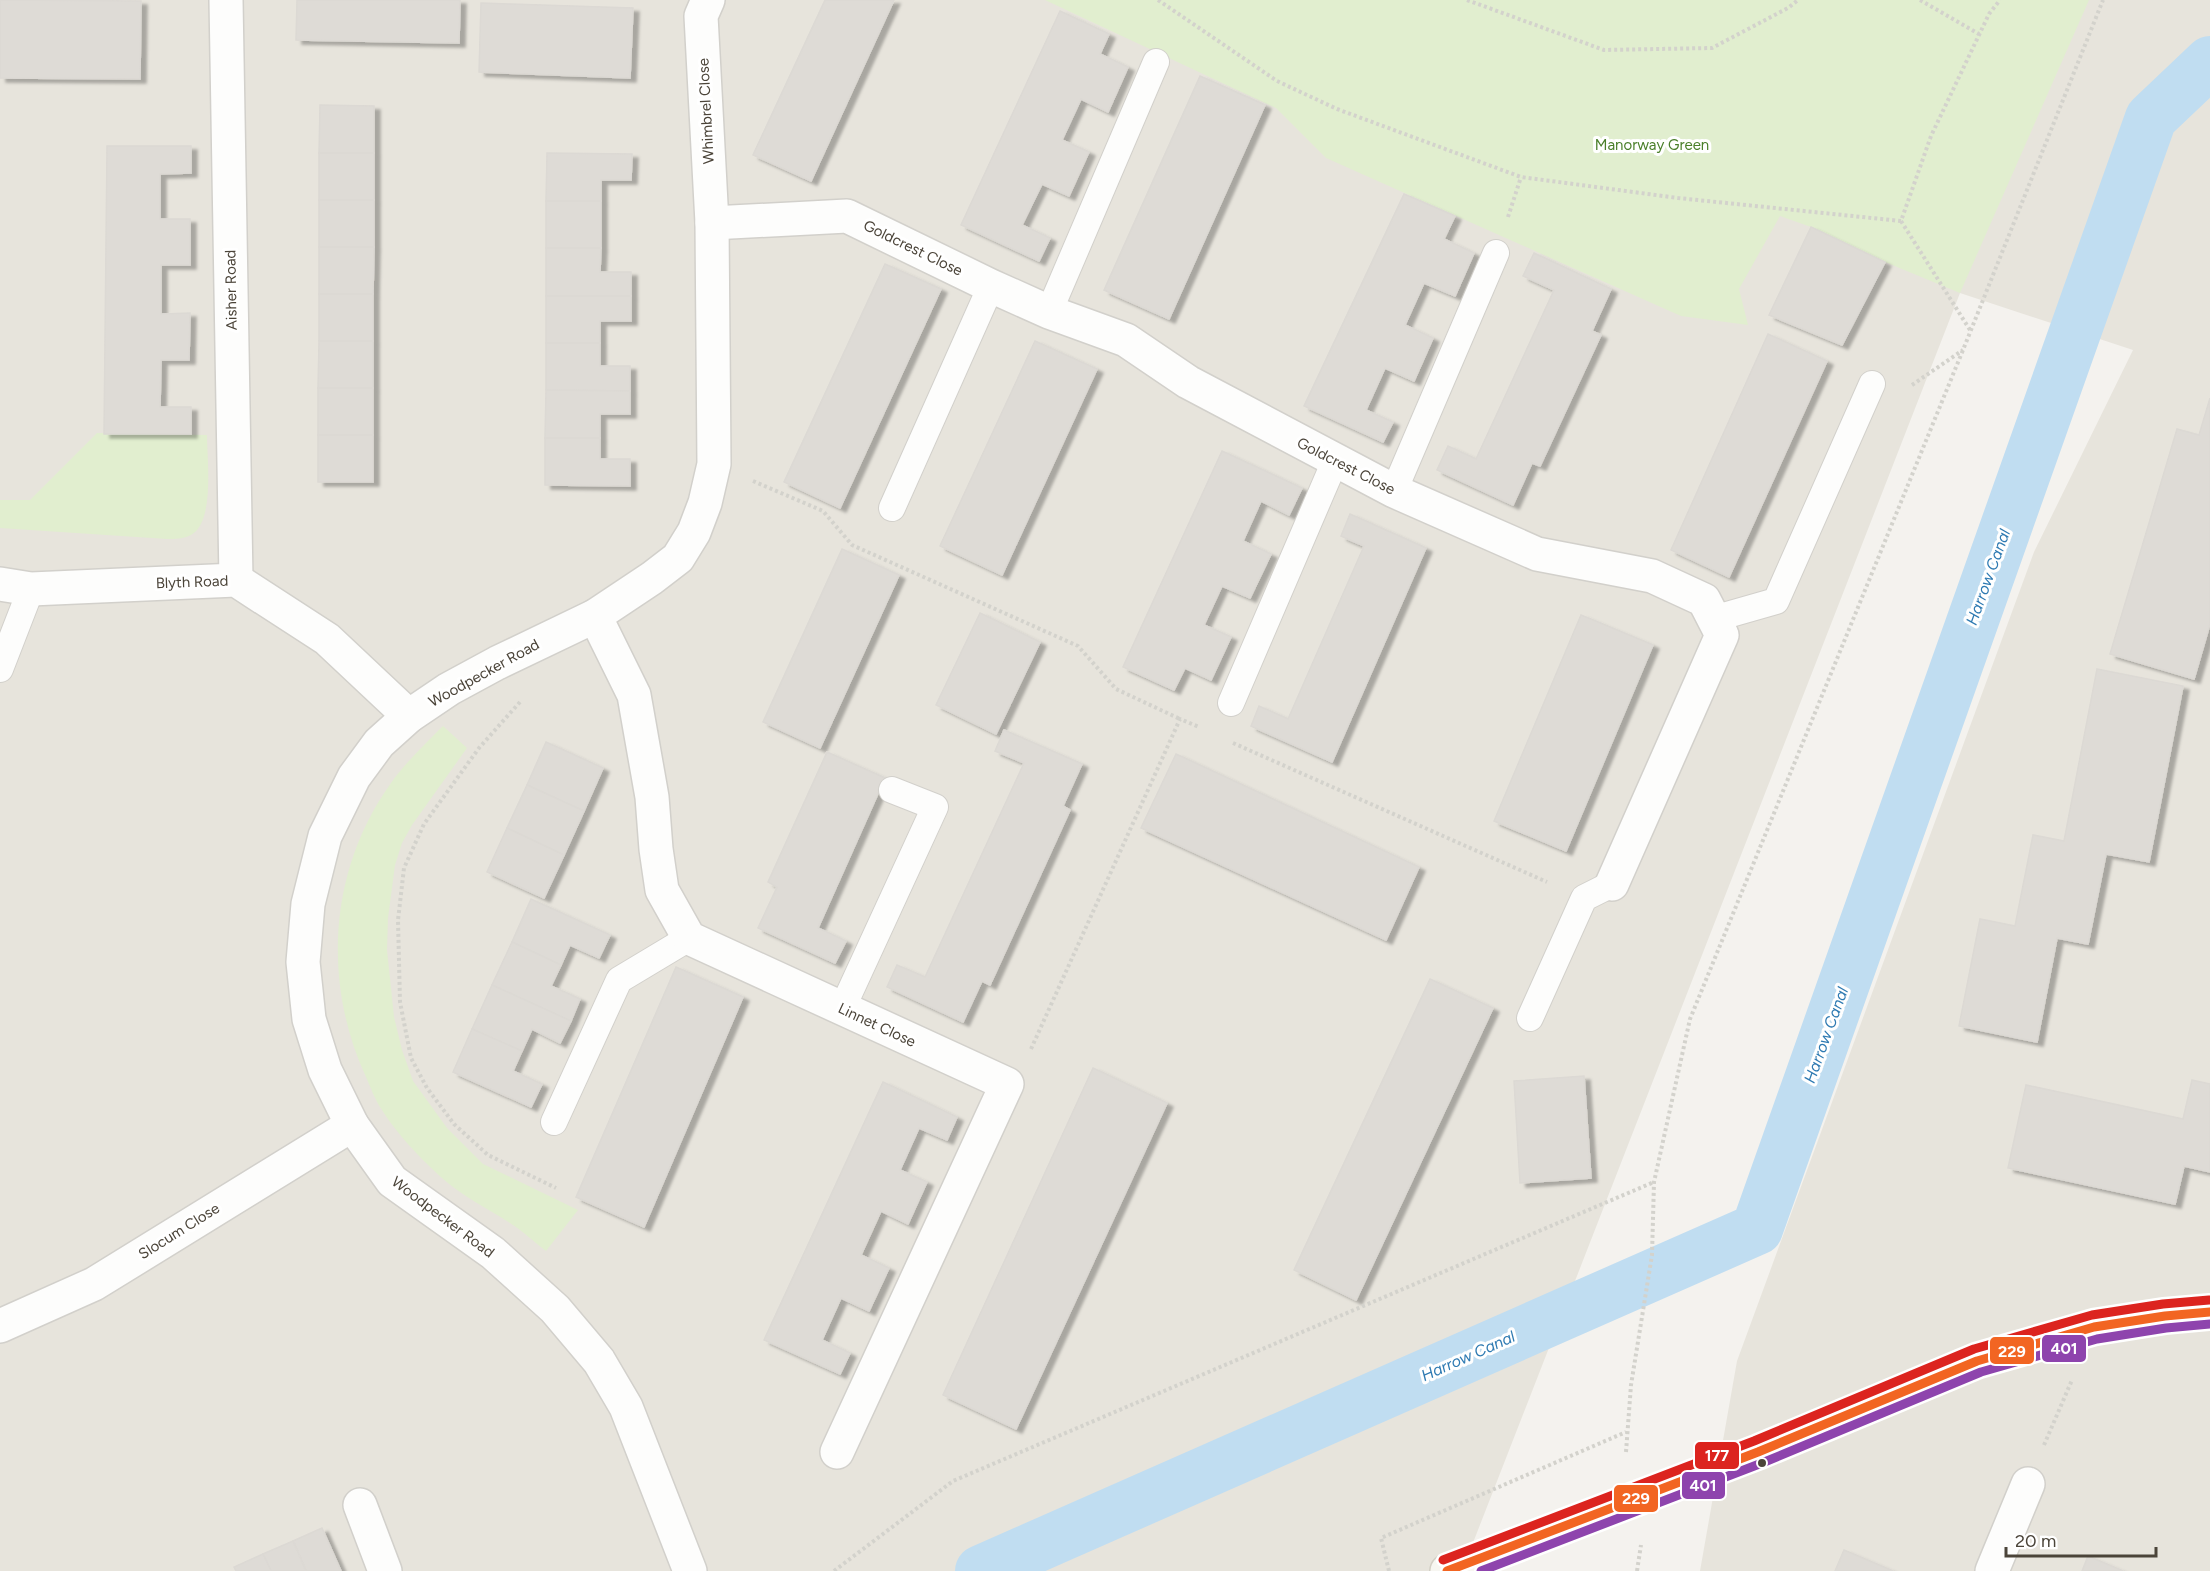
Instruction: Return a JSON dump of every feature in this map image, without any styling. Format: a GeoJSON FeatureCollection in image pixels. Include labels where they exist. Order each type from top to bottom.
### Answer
{"type":"FeatureCollection","features":[{"type":"Feature","properties":{"kind":"street","name":"Aisher Road"},"geometry":{"type":"LineString","coordinates":[[226,0],[236,580]]}},
{"type":"Feature","properties":{"kind":"street","name":"Whimbrel Close"},"geometry":{"type":"LineString","coordinates":[[708,0],[701,16],[711,223]]}},
{"type":"Feature","properties":{"kind":"street","name":"Goldcrest Close"},"geometry":{"type":"LineString","coordinates":[[711,223],[847,216],[1049,312],[1126,340],[1188,382],[1394,491],[1537,554],[1652,576],[1704,600],[1722,635],[1598,891]]}},
{"type":"Feature","properties":{"kind":"street","name":"Woodpecker Road"},"geometry":{"type":"LineString","coordinates":[[690,1571],[626,1407],[599,1361],[555,1309],[493,1253],[392,1180],[352,1125],[325,1070],[309,1019],[303,962],[308,904],[325,836],[354,777],[379,742],[409,716],[449,689],[595,616],[652,578],[678,558],[694,532],[705,503],[714,464],[711,223]]}},
{"type":"Feature","properties":{"kind":"street","name":"Blyth Road"},"geometry":{"type":"LineString","coordinates":[[16,586],[236,580],[327,639],[409,716]]}},
{"type":"Feature","properties":{"kind":"street"},"geometry":{"type":"LineString","coordinates":[[595,616],[634,695],[647,766],[663,890],[689,938]]}},
{"type":"Feature","properties":{"kind":"street","name":"Linnet Close"},"geometry":{"type":"LineString","coordinates":[[689,938],[1007,1084]]}},
{"type":"Feature","properties":{"kind":"street"},"geometry":{"type":"LineString","coordinates":[[837,1452],[1007,1084]]}},
{"type":"Feature","properties":{"kind":"street","name":"Slocum Close"},"geometry":{"type":"LineString","coordinates":[[1,1324],[94,1284],[352,1125]]}},
{"type":"Feature","properties":{"kind":"street"},"geometry":{"type":"LineString","coordinates":[[1450,1570],[1758,1452],[1977,1361],[2094,1327],[2165,1316],[2210,1312]]}},
{"type":"Feature","properties":{"kind":"street"},"geometry":{"type":"LineString","coordinates":[[1992,1571],[2028,1484]]}},
{"type":"Feature","properties":{"kind":"street"},"geometry":{"type":"LineString","coordinates":[[360,1505],[385,1571]]}},
{"type":"Feature","properties":{"kind":"lane"},"geometry":{"type":"LineString","coordinates":[[1049,312],[1156,62]]}},
{"type":"Feature","properties":{"kind":"lane"},"geometry":{"type":"LineString","coordinates":[[1394,491],[1496,253]]}},
{"type":"Feature","properties":{"kind":"lane"},"geometry":{"type":"LineString","coordinates":[[891,508],[991,286]]}},
{"type":"Feature","properties":{"kind":"lane"},"geometry":{"type":"LineString","coordinates":[[1713,619],[1776,601],[1872,384]]}},
{"type":"Feature","properties":{"kind":"lane"},"geometry":{"type":"LineString","coordinates":[[1231,703],[1335,461]]}},
{"type":"Feature","properties":{"kind":"lane"},"geometry":{"type":"LineString","coordinates":[[0,669],[16,586]]}},
{"type":"Feature","properties":{"kind":"lane"},"geometry":{"type":"LineString","coordinates":[[842,1009],[935,807],[892,790]]}},
{"type":"Feature","properties":{"kind":"lane"},"geometry":{"type":"LineString","coordinates":[[1530,1018],[1598,891]]}},
{"type":"Feature","properties":{"kind":"lane"},"geometry":{"type":"LineString","coordinates":[[554,1122],[619,980],[689,938]]}},
{"type":"Feature","properties":{"kind":"path"},"geometry":{"type":"LineString","coordinates":[[1158,0],[1277,81],[1337,109],[1521,177],[1678,198],[1901,221]]}},
{"type":"Feature","properties":{"kind":"path"},"geometry":{"type":"LineString","coordinates":[[1467,0],[1604,50],[1712,48],[1788,8],[1798,0]]}},
{"type":"Feature","properties":{"kind":"path"},"geometry":{"type":"LineString","coordinates":[[1920,0],[1979,34]]}},
{"type":"Feature","properties":{"kind":"path"},"geometry":{"type":"LineString","coordinates":[[1901,221],[1931,136],[1989,14],[2000,0]]}},
{"type":"Feature","properties":{"kind":"path"},"geometry":{"type":"LineString","coordinates":[[1626,1452],[1631,1385],[1652,1255],[1654,1182],[1690,1019],[2103,0]]}},
{"type":"Feature","properties":{"kind":"path"},"geometry":{"type":"LineString","coordinates":[[1901,221],[1971,330]]}},
{"type":"Feature","properties":{"kind":"path"},"geometry":{"type":"LineString","coordinates":[[1872,384],[1903,390],[1963,350]]}},
{"type":"Feature","properties":{"kind":"path"},"geometry":{"type":"LineString","coordinates":[[714,464],[823,512],[852,544],[1078,646],[1116,689],[1202,729]]}},
{"type":"Feature","properties":{"kind":"path"},"geometry":{"type":"LineString","coordinates":[[521,700],[479,748],[424,824],[404,868],[398,920],[400,1002],[411,1058],[427,1089],[454,1125],[488,1155],[556,1188]]}},
{"type":"Feature","properties":{"kind":"path"},"geometry":{"type":"LineString","coordinates":[[1007,1084],[1030,1051],[1180,719]]}},
{"type":"Feature","properties":{"kind":"path"},"geometry":{"type":"LineString","coordinates":[[1224,738],[1598,891]]}},
{"type":"Feature","properties":{"kind":"path"},"geometry":{"type":"LineString","coordinates":[[834,1571],[953,1481],[1654,1182]]}},
{"type":"Feature","properties":{"kind":"path"},"geometry":{"type":"LineString","coordinates":[[2028,1484],[2094,1327]]}},
{"type":"Feature","properties":{"kind":"path"},"geometry":{"type":"LineString","coordinates":[[1389,1571],[1382,1538],[1626,1432]]}},
{"type":"Feature","properties":{"kind":"path"},"geometry":{"type":"LineString","coordinates":[[1637,1571],[1641,1545]]}},
{"type":"Feature","properties":{"kind":"shaded area"},"geometry":{"type":"Polygon","coordinates":[[[0,0],[2210,0],[2210,1571],[1700,1571],[1737,1361],[2034,552],[2133,350],[1960,293],[1462,1571],[0,1571],[0,0]]]}},
{"type":"Feature","properties":{"kind":"green space","name":"Manorway Green"},"geometry":{"type":"Polygon","coordinates":[[[1045,0],[2089,0],[1960,293],[1885,262],[1811,227],[1780,216],[1739,289],[1748,325],[1681,316],[1326,158],[1276,108],[1045,0]]]}},
{"type":"Feature","properties":{"kind":"green space"},"geometry":{"type":"Polygon","coordinates":[[[97,433],[207,435],[207,504],[199,528],[191,535],[179,539],[167,539],[0,528],[0,500],[30,500],[97,433]]]}},
{"type":"Feature","properties":{"kind":"green space"},"geometry":{"type":"Polygon","coordinates":[[[443,726],[467,748],[412,825],[402,843],[395,865],[388,918],[387,950],[394,1017],[413,1081],[447,1128],[483,1164],[578,1210],[546,1251],[515,1226],[450,1184],[402,1137],[373,1094],[352,1041],[343,1003],[338,965],[339,927],[344,889],[355,852],[370,816],[391,783],[409,760],[443,726]]]}},
{"type":"Feature","properties":{"kind":"building"},"geometry":{"type":"Polygon","coordinates":[[[0,0],[141,1],[140,79],[0,78],[0,0]]]}},
{"type":"Feature","properties":{"kind":"building"},"geometry":{"type":"Polygon","coordinates":[[[297,0],[460,0],[459,43],[296,40],[297,0]]]}},
{"type":"Feature","properties":{"kind":"building"},"geometry":{"type":"Polygon","coordinates":[[[825,0],[894,0],[811,181],[753,155],[825,0]]]}},
{"type":"Feature","properties":{"kind":"building"},"geometry":{"type":"Polygon","coordinates":[[[481,3],[633,8],[630,78],[479,72],[481,3]]]}},
{"type":"Feature","properties":{"kind":"building"},"geometry":{"type":"Polygon","coordinates":[[[1060,11],[1109,34],[1100,54],[1128,67],[1108,112],[1081,99],[1062,140],[1089,152],[1069,196],[1042,184],[1022,225],[1050,238],[1039,261],[961,225],[1060,11]]]}},
{"type":"Feature","properties":{"kind":"building"},"geometry":{"type":"Polygon","coordinates":[[[1200,76],[1265,105],[1169,319],[1104,290],[1200,76]]]}},
{"type":"Feature","properties":{"kind":"building"},"geometry":{"type":"Polygon","coordinates":[[[320,105],[374,106],[374,153],[319,153],[320,105]]]}},
{"type":"Feature","properties":{"kind":"building"},"geometry":{"type":"Polygon","coordinates":[[[107,146],[191,146],[191,173],[160,174],[160,219],[190,219],[190,265],[161,265],[161,314],[190,313],[189,360],[161,360],[160,407],[191,407],[191,434],[104,434],[107,146]]]}},
{"type":"Feature","properties":{"kind":"building"},"geometry":{"type":"Polygon","coordinates":[[[319,153],[374,153],[374,200],[319,200],[319,153]]]}},
{"type":"Feature","properties":{"kind":"building"},"geometry":{"type":"Polygon","coordinates":[[[547,153],[632,154],[631,180],[601,180],[601,201],[546,201],[547,153]]]}},
{"type":"Feature","properties":{"kind":"building"},"geometry":{"type":"Polygon","coordinates":[[[1404,194],[1455,216],[1444,239],[1474,253],[1455,296],[1424,283],[1405,325],[1433,338],[1414,381],[1385,368],[1366,410],[1393,422],[1383,442],[1304,406],[1404,194]]]}},
{"type":"Feature","properties":{"kind":"building"},"geometry":{"type":"Polygon","coordinates":[[[319,200],[374,200],[374,247],[319,247],[319,200]]]}},
{"type":"Feature","properties":{"kind":"building"},"geometry":{"type":"Polygon","coordinates":[[[546,201],[601,201],[601,248],[546,248],[546,201]]]}},
{"type":"Feature","properties":{"kind":"building"},"geometry":{"type":"Polygon","coordinates":[[[1811,227],[1885,262],[1842,345],[1769,315],[1811,227]]]}},
{"type":"Feature","properties":{"kind":"building"},"geometry":{"type":"Polygon","coordinates":[[[319,247],[374,247],[373,294],[319,294],[319,247]]]}},
{"type":"Feature","properties":{"kind":"building"},"geometry":{"type":"Polygon","coordinates":[[[546,248],[601,248],[600,272],[631,272],[631,296],[546,296],[546,248]]]}},
{"type":"Feature","properties":{"kind":"building"},"geometry":{"type":"Polygon","coordinates":[[[1534,253],[1611,289],[1592,331],[1601,335],[1540,466],[1532,463],[1513,505],[1437,470],[1448,446],[1476,459],[1554,290],[1523,276],[1534,253]]]}},
{"type":"Feature","properties":{"kind":"building"},"geometry":{"type":"Polygon","coordinates":[[[885,264],[941,289],[840,508],[784,482],[885,264]]]}},
{"type":"Feature","properties":{"kind":"building"},"geometry":{"type":"Polygon","coordinates":[[[319,294],[373,294],[373,341],[319,341],[319,294]]]}},
{"type":"Feature","properties":{"kind":"building"},"geometry":{"type":"Polygon","coordinates":[[[546,296],[631,296],[631,321],[600,321],[600,343],[546,343],[546,296]]]}},
{"type":"Feature","properties":{"kind":"building"},"geometry":{"type":"Polygon","coordinates":[[[1768,334],[1827,361],[1729,577],[1671,550],[1768,334]]]}},
{"type":"Feature","properties":{"kind":"building"},"geometry":{"type":"Polygon","coordinates":[[[319,341],[373,341],[373,388],[318,388],[319,341]]]}},
{"type":"Feature","properties":{"kind":"building"},"geometry":{"type":"Polygon","coordinates":[[[1035,341],[1097,369],[1002,575],[940,546],[1035,341]]]}},
{"type":"Feature","properties":{"kind":"building"},"geometry":{"type":"Polygon","coordinates":[[[546,343],[600,343],[600,366],[630,366],[630,391],[546,390],[546,343]]]}},
{"type":"Feature","properties":{"kind":"building"},"geometry":{"type":"Polygon","coordinates":[[[318,388],[373,388],[373,435],[318,435],[318,388]]]}},
{"type":"Feature","properties":{"kind":"building"},"geometry":{"type":"Polygon","coordinates":[[[546,390],[630,391],[630,414],[600,414],[600,438],[545,438],[546,390]]]}},
{"type":"Feature","properties":{"kind":"building"},"geometry":{"type":"Polygon","coordinates":[[[2210,398],[2210,624],[2194,679],[2110,654],[2177,429],[2199,435],[2210,398]]]}},
{"type":"Feature","properties":{"kind":"building"},"geometry":{"type":"Polygon","coordinates":[[[318,435],[373,435],[373,482],[318,482],[318,435]]]}},
{"type":"Feature","properties":{"kind":"building"},"geometry":{"type":"Polygon","coordinates":[[[545,438],[600,438],[600,459],[630,459],[630,486],[545,485],[545,438]]]}},
{"type":"Feature","properties":{"kind":"building"},"geometry":{"type":"Polygon","coordinates":[[[1222,451],[1302,488],[1289,515],[1261,501],[1243,541],[1271,554],[1250,598],[1222,586],[1204,625],[1231,637],[1211,680],[1185,668],[1174,690],[1123,667],[1222,451]]]}},
{"type":"Feature","properties":{"kind":"building"},"geometry":{"type":"Polygon","coordinates":[[[1350,514],[1426,548],[1332,762],[1251,726],[1259,706],[1288,719],[1364,546],[1341,536],[1350,514]]]}},
{"type":"Feature","properties":{"kind":"building"},"geometry":{"type":"Polygon","coordinates":[[[842,549],[899,575],[820,748],[763,722],[842,549]]]}},
{"type":"Feature","properties":{"kind":"building"},"geometry":{"type":"Polygon","coordinates":[[[980,613],[1040,642],[996,734],[936,705],[980,613]]]}},
{"type":"Feature","properties":{"kind":"building"},"geometry":{"type":"Polygon","coordinates":[[[1581,615],[1653,645],[1566,851],[1494,821],[1581,615]]]}},
{"type":"Feature","properties":{"kind":"building"},"geometry":{"type":"Polygon","coordinates":[[[2097,669],[2183,686],[2149,862],[2106,854],[2088,944],[2057,938],[2037,1042],[1959,1026],[1980,919],[2015,926],[2033,835],[2064,841],[2097,669]]]}},
{"type":"Feature","properties":{"kind":"building"},"geometry":{"type":"Polygon","coordinates":[[[1004,730],[1082,764],[1063,806],[1070,810],[990,985],[982,981],[963,1022],[887,987],[897,965],[925,977],[1024,763],[995,751],[1004,730]]]}},
{"type":"Feature","properties":{"kind":"building"},"geometry":{"type":"Polygon","coordinates":[[[546,742],[603,768],[584,811],[527,785],[546,742]]]}},
{"type":"Feature","properties":{"kind":"building"},"geometry":{"type":"Polygon","coordinates":[[[827,752],[885,778],[818,928],[846,941],[835,963],[758,928],[777,887],[768,882],[827,752]]]}},
{"type":"Feature","properties":{"kind":"building"},"geometry":{"type":"Polygon","coordinates":[[[1176,754],[1419,867],[1386,940],[1141,828],[1176,754]]]}},
{"type":"Feature","properties":{"kind":"building"},"geometry":{"type":"Polygon","coordinates":[[[527,785],[584,811],[564,855],[507,828],[527,785]]]}},
{"type":"Feature","properties":{"kind":"building"},"geometry":{"type":"Polygon","coordinates":[[[507,828],[564,855],[544,898],[487,872],[507,828]]]}},
{"type":"Feature","properties":{"kind":"building"},"geometry":{"type":"Polygon","coordinates":[[[531,899],[610,935],[599,958],[570,945],[561,965],[512,942],[531,899]]]}},
{"type":"Feature","properties":{"kind":"building"},"geometry":{"type":"Polygon","coordinates":[[[512,942],[561,965],[551,986],[580,999],[571,1021],[492,985],[512,942]]]}},
{"type":"Feature","properties":{"kind":"building"},"geometry":{"type":"Polygon","coordinates":[[[676,967],[743,997],[644,1227],[576,1197],[676,967]]]}},
{"type":"Feature","properties":{"kind":"building"},"geometry":{"type":"Polygon","coordinates":[[[1430,979],[1493,1008],[1356,1300],[1294,1270],[1430,979]]]}},
{"type":"Feature","properties":{"kind":"building"},"geometry":{"type":"Polygon","coordinates":[[[492,985],[571,1021],[560,1043],[532,1029],[522,1051],[472,1029],[492,985]]]}},
{"type":"Feature","properties":{"kind":"building"},"geometry":{"type":"Polygon","coordinates":[[[472,1029],[522,1051],[513,1071],[542,1084],[531,1107],[453,1072],[472,1029]]]}},
{"type":"Feature","properties":{"kind":"building"},"geometry":{"type":"Polygon","coordinates":[[[1093,1068],[1167,1103],[1016,1429],[943,1395],[1093,1068]]]}},
{"type":"Feature","properties":{"kind":"building"},"geometry":{"type":"Polygon","coordinates":[[[1584,1076],[1591,1178],[1520,1183],[1514,1081],[1584,1076]]]}},
{"type":"Feature","properties":{"kind":"building"},"geometry":{"type":"Polygon","coordinates":[[[2192,1080],[2210,1084],[2210,1172],[2184,1166],[2175,1204],[2008,1168],[2026,1085],[2183,1119],[2192,1080]]]}},
{"type":"Feature","properties":{"kind":"building"},"geometry":{"type":"Polygon","coordinates":[[[883,1082],[957,1117],[947,1140],[919,1128],[900,1170],[927,1182],[908,1224],[881,1211],[861,1255],[889,1268],[869,1311],[841,1298],[822,1340],[850,1353],[840,1374],[764,1340],[883,1082]]]}},
{"type":"Feature","properties":{"kind":"building"},"geometry":{"type":"Polygon","coordinates":[[[322,1528],[341,1571],[306,1571],[293,1541],[322,1528]]]}},
{"type":"Feature","properties":{"kind":"building"},"geometry":{"type":"Polygon","coordinates":[[[293,1541],[306,1571],[271,1571],[263,1554],[293,1541]]]}},
{"type":"Feature","properties":{"kind":"building"},"geometry":{"type":"Polygon","coordinates":[[[1844,1550],[1893,1571],[1835,1571],[1844,1550]]]}},
{"type":"Feature","properties":{"kind":"building"},"geometry":{"type":"Polygon","coordinates":[[[263,1554],[271,1571],[236,1571],[234,1567],[263,1554]]]}},
{"type":"Feature","properties":{"kind":"building"},"geometry":{"type":"Polygon","coordinates":[[[2088,1556],[2123,1571],[2082,1571],[2088,1556]]]}},
{"type":"Feature","properties":{"kind":"waterway","name":"Harrow Canal"},"geometry":{"type":"LineString","coordinates":[[981,1571],[1757,1229],[2151,118],[2210,62]]}},
{"type":"Feature","properties":{"kind":"transit line","name":"177"},"geometry":{"type":"LineString","coordinates":[[1443,1560],[1754,1441],[1974,1349],[2092,1315],[2163,1304],[2209,1300]]}},
{"type":"Feature","properties":{"kind":"transit line","name":"229"},"geometry":{"type":"LineString","coordinates":[[1447,1571],[1758,1452],[1977,1361],[2094,1327],[2165,1316],[2210,1312]]}},
{"type":"Feature","properties":{"kind":"transit line","name":"401"},"geometry":{"type":"LineString","coordinates":[[1481,1571],[1762,1463],[1981,1372],[2097,1339],[2166,1328],[2210,1324]]}}]}
